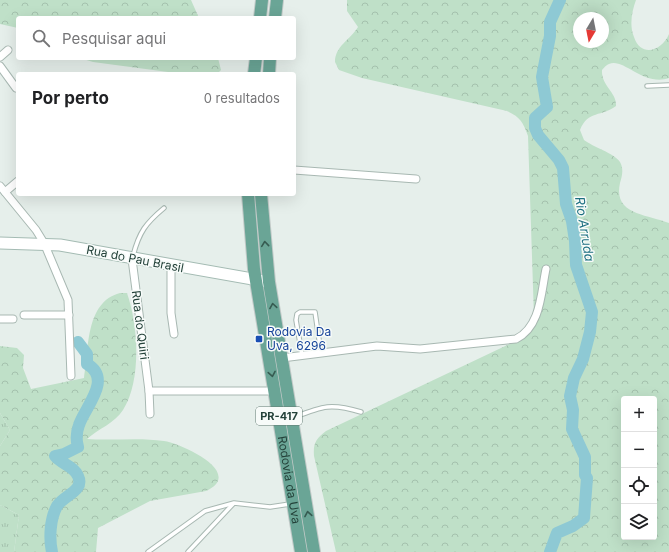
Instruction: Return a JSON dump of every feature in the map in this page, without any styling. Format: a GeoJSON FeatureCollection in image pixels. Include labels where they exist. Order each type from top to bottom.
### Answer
{"type":"FeatureCollection","features":[{"type":"Feature","properties":{"kind":"main road"},"geometry":{"type":"LineString","coordinates":[[260,16],[262,0]]}},
{"type":"Feature","properties":{"kind":"main road"},"geometry":{"type":"LineString","coordinates":[[275,16],[277,0]]}},
{"type":"Feature","properties":{"kind":"main road"},"geometry":{"type":"LineString","coordinates":[[254,72],[256,60]]}},
{"type":"Feature","properties":{"kind":"main road"},"geometry":{"type":"LineString","coordinates":[[269,72],[270,60]]}},
{"type":"Feature","properties":{"kind":"main road","name":"Rodovia da Uva"},"geometry":{"type":"LineString","coordinates":[[248,196],[250,240],[256,281],[301,552]]}},
{"type":"Feature","properties":{"kind":"main road","name":"Rodovia da Uva"},"geometry":{"type":"LineString","coordinates":[[261,196],[269,282],[314,552]]}},
{"type":"Feature","properties":{"kind":"street"},"geometry":{"type":"LineString","coordinates":[[0,57],[8,50]]}},
{"type":"Feature","properties":{"kind":"street"},"geometry":{"type":"LineString","coordinates":[[0,66],[16,88]]}},
{"type":"Feature","properties":{"kind":"street"},"geometry":{"type":"LineString","coordinates":[[296,170],[416,179]]}},
{"type":"Feature","properties":{"kind":"street"},"geometry":{"type":"LineString","coordinates":[[16,182],[2,189],[36,230],[44,244],[68,300],[71,376]]}},
{"type":"Feature","properties":{"kind":"street","name":"Rua do Pau Brasil"},"geometry":{"type":"LineString","coordinates":[[0,243],[44,244],[269,282]]}},
{"type":"Feature","properties":{"kind":"street","name":"Rua do Quiri"},"geometry":{"type":"LineString","coordinates":[[132,259],[149,391],[150,414]]}},
{"type":"Feature","properties":{"kind":"street"},"geometry":{"type":"LineString","coordinates":[[171,266],[170,313],[174,334]]}},
{"type":"Feature","properties":{"kind":"street"},"geometry":{"type":"LineString","coordinates":[[282,358],[377,346],[420,349],[516,339],[524,336],[532,326],[536,315],[546,269]]}},
{"type":"Feature","properties":{"kind":"street"},"geometry":{"type":"LineString","coordinates":[[24,315],[69,315]]}},
{"type":"Feature","properties":{"kind":"street"},"geometry":{"type":"LineString","coordinates":[[0,319],[13,319]]}},
{"type":"Feature","properties":{"kind":"street"},"geometry":{"type":"LineString","coordinates":[[149,391],[274,391]]}},
{"type":"Feature","properties":{"kind":"lane"},"geometry":{"type":"LineString","coordinates":[[647,86],[669,85]]}},
{"type":"Feature","properties":{"kind":"lane"},"geometry":{"type":"LineString","coordinates":[[132,259],[138,237],[147,222],[164,208]]}},
{"type":"Feature","properties":{"kind":"lane"},"geometry":{"type":"LineString","coordinates":[[302,355],[296,320],[297,314],[300,312],[315,312],[320,353]]}},
{"type":"Feature","properties":{"kind":"lane"},"geometry":{"type":"LineString","coordinates":[[292,418],[318,407],[329,406],[347,408],[361,412]]}},
{"type":"Feature","properties":{"kind":"lane"},"geometry":{"type":"LineString","coordinates":[[148,552],[205,511],[234,503],[270,507],[293,504]]}},
{"type":"Feature","properties":{"kind":"lane"},"geometry":{"type":"LineString","coordinates":[[188,552],[234,503]]}},
{"type":"Feature","properties":{"kind":"green space"},"geometry":{"type":"Polygon","coordinates":[[[0,0],[191,0],[198,16],[16,16],[16,28],[0,24],[0,0]]]}},
{"type":"Feature","properties":{"kind":"green space"},"geometry":{"type":"Polygon","coordinates":[[[347,0],[636,0],[631,23],[632,32],[637,44],[646,50],[652,50],[662,45],[669,34],[669,78],[660,80],[651,79],[621,64],[615,63],[606,66],[602,70],[602,76],[616,101],[616,106],[606,112],[587,119],[580,130],[584,140],[613,156],[620,162],[622,172],[619,194],[627,207],[634,212],[669,223],[669,552],[336,552],[314,456],[315,444],[320,436],[326,431],[522,338],[534,317],[528,136],[523,124],[515,115],[507,111],[362,78],[339,70],[335,62],[337,52],[358,27],[347,11],[347,0]]]}},
{"type":"Feature","properties":{"kind":"green space"},"geometry":{"type":"Polygon","coordinates":[[[86,60],[218,60],[221,70],[219,72],[168,72],[86,60]]]}},
{"type":"Feature","properties":{"kind":"green space"},"geometry":{"type":"Polygon","coordinates":[[[120,293],[127,293],[134,321],[136,336],[136,368],[133,384],[129,398],[120,415],[87,439],[145,439],[173,443],[196,453],[207,460],[215,468],[219,476],[216,484],[206,491],[150,501],[98,528],[96,552],[14,552],[19,515],[0,505],[0,446],[10,430],[0,413],[0,346],[17,348],[24,355],[23,368],[31,389],[84,378],[88,341],[95,316],[100,306],[109,298],[120,293]]]}},
{"type":"Feature","properties":{"kind":"green space"},"geometry":{"type":"Polygon","coordinates":[[[0,413],[10,430],[0,446],[0,413]]]}},
{"type":"Feature","properties":{"kind":"green space"},"geometry":{"type":"Polygon","coordinates":[[[0,505],[19,515],[14,552],[0,552],[0,505]]]}},
{"type":"Feature","properties":{"kind":"waterway","name":"Rio Arruda"},"geometry":{"type":"LineString","coordinates":[[550,552],[557,533],[573,526],[584,518],[587,478],[585,475],[585,457],[572,429],[573,410],[570,396],[574,378],[583,359],[590,332],[592,312],[576,265],[575,241],[572,221],[566,204],[563,168],[559,160],[538,135],[535,128],[535,118],[547,107],[542,77],[550,36],[550,22],[560,0]]}},
{"type":"Feature","properties":{"kind":"waterway"},"geometry":{"type":"LineString","coordinates":[[52,552],[51,529],[57,506],[79,485],[78,476],[74,470],[55,456],[64,454],[78,447],[78,428],[95,393],[98,377],[94,370],[87,364],[87,354],[78,342]]}},
{"type":"Feature","properties":{"kind":"place","name":"Rodovia Da Uva, 6296"},"geometry":{"type":"Point","coordinates":[259,339]}}]}
